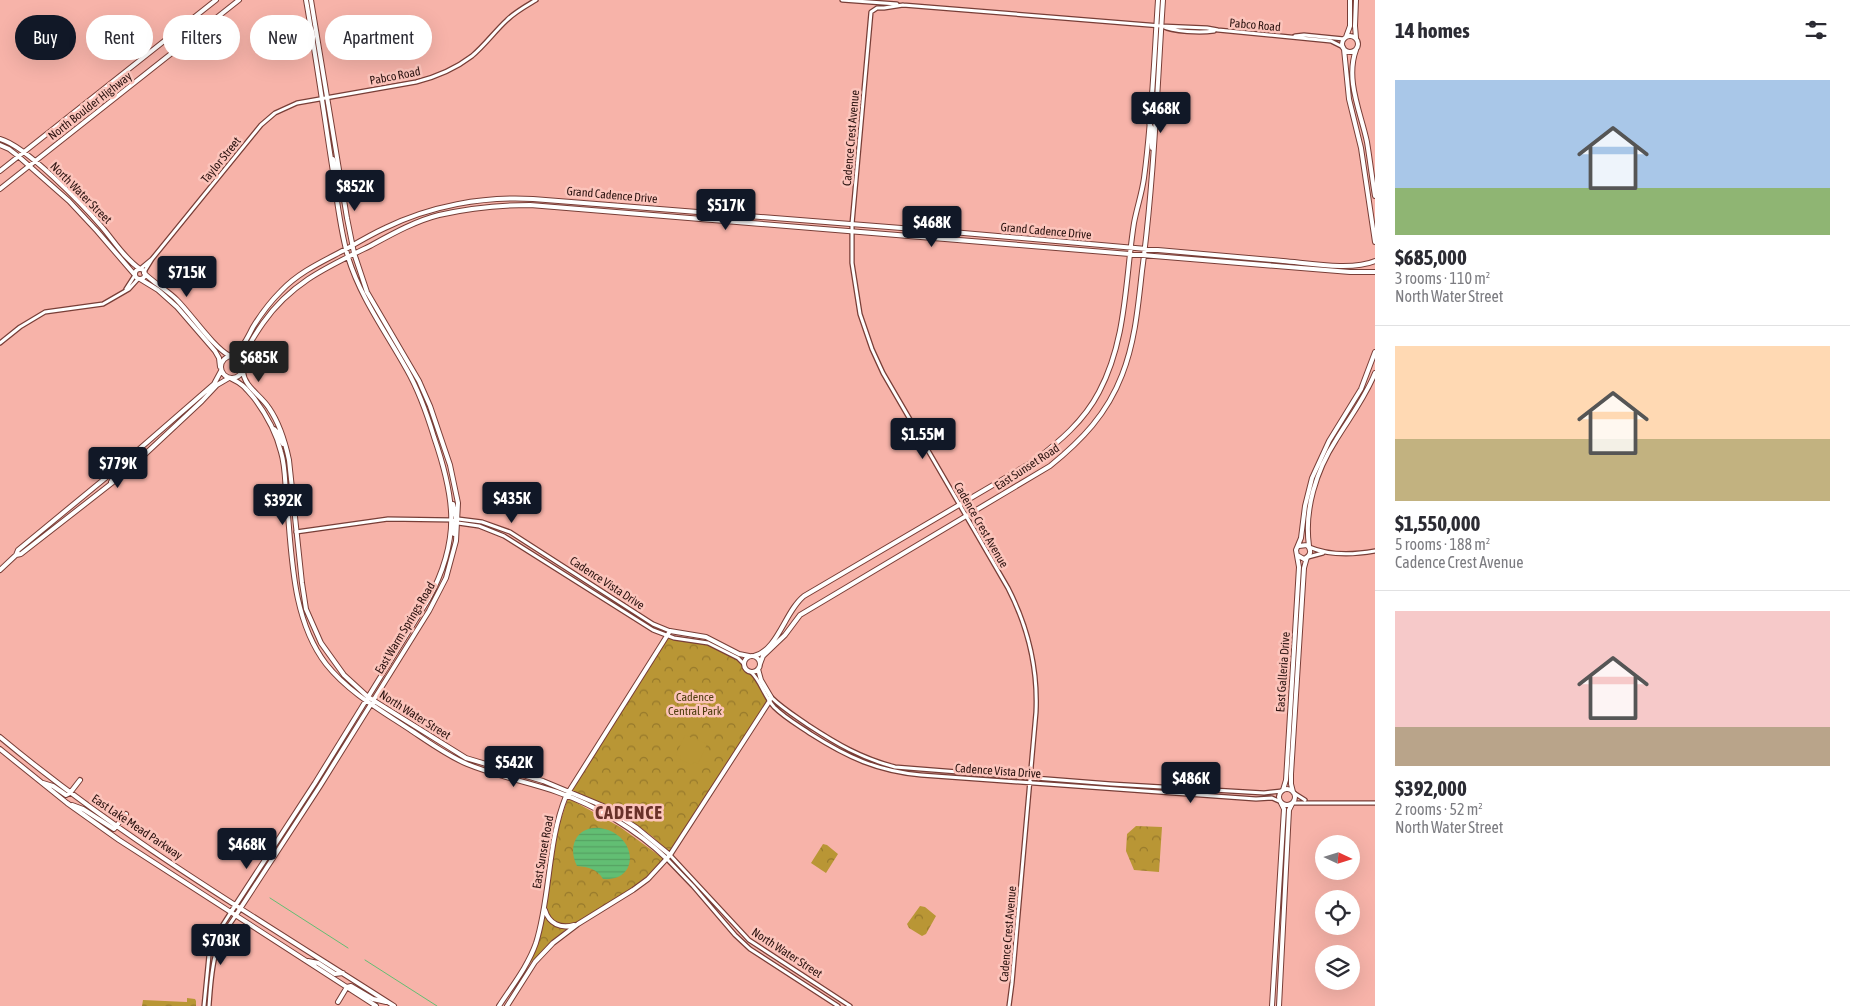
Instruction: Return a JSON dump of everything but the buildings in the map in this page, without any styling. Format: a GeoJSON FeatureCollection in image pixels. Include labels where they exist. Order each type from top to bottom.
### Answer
{"type":"FeatureCollection","features":[{"type":"Feature","properties":{"kind":"main road","name":"North Boulder Highway"},"geometry":{"type":"LineString","coordinates":[[0,170],[216,0]]}},
{"type":"Feature","properties":{"kind":"main road","name":"North Boulder Highway"},"geometry":{"type":"LineString","coordinates":[[0,190],[239,0]]}},
{"type":"Feature","properties":{"kind":"main road","name":"East Warm Springs Road"},"geometry":{"type":"LineString","coordinates":[[306,0],[309,15]]}},
{"type":"Feature","properties":{"kind":"main road","name":"East Warm Springs Road"},"geometry":{"type":"LineString","coordinates":[[311,0],[312,15]]}},
{"type":"Feature","properties":{"kind":"main road","name":"East Sunset Road"},"geometry":{"type":"LineString","coordinates":[[760,664],[764,655],[785,635],[800,615],[1050,466],[1088,432],[1103,412],[1115,391],[1129,354],[1135,326],[1145,250],[1156,122],[1158,0]]}},
{"type":"Feature","properties":{"kind":"main road","name":"East Sunset Road"},"geometry":{"type":"LineString","coordinates":[[751,656],[764,650],[777,637],[791,609],[804,596],[1041,455],[1062,439],[1089,408],[1098,394],[1112,365],[1118,344],[1134,222],[1144,178],[1163,0]]}},
{"type":"Feature","properties":{"kind":"main road"},"geometry":{"type":"LineString","coordinates":[[1350,0],[1350,26],[1345,38],[1344,48],[1349,99],[1361,148],[1375,242]]}},
{"type":"Feature","properties":{"kind":"main road"},"geometry":{"type":"LineString","coordinates":[[1356,0],[1356,38],[1358,46],[1352,62],[1355,93],[1367,144],[1375,196]]}},
{"type":"Feature","properties":{"kind":"main road"},"geometry":{"type":"LineString","coordinates":[[1345,38],[1351,36],[1356,38]]}},
{"type":"Feature","properties":{"kind":"main road","name":"East Warm Springs Road"},"geometry":{"type":"LineString","coordinates":[[236,916],[439,594],[454,550],[458,521],[457,494],[453,474],[430,406],[413,369],[367,292],[354,253],[327,98],[315,42]]}},
{"type":"Feature","properties":{"kind":"main road","name":"East Warm Springs Road"},"geometry":{"type":"LineString","coordinates":[[231,912],[367,699],[437,582],[448,549],[452,520],[451,499],[445,468],[420,396],[368,305],[348,257],[321,98],[315,42]]}},
{"type":"Feature","properties":{"kind":"main road"},"geometry":{"type":"LineString","coordinates":[[1344,48],[1348,52],[1356,50]]}},
{"type":"Feature","properties":{"kind":"main road"},"geometry":{"type":"LineString","coordinates":[[1151,100],[1156,122]]}},
{"type":"Feature","properties":{"kind":"main road"},"geometry":{"type":"LineString","coordinates":[[1149,122],[1152,129],[1151,143],[1153,153]]}},
{"type":"Feature","properties":{"kind":"main road","name":"North Water Street"},"geometry":{"type":"LineString","coordinates":[[0,139],[24,152],[89,212],[125,256],[151,280],[176,299],[218,347],[230,356],[238,358],[242,364],[244,379],[265,402],[285,440],[289,460],[303,592],[312,626],[334,664],[367,699]]}},
{"type":"Feature","properties":{"kind":"main road","name":"North Water Street"},"geometry":{"type":"LineString","coordinates":[[0,145],[9,148],[82,215],[137,277],[158,290],[181,312],[215,351],[225,376],[247,388],[273,429],[284,461],[298,597],[308,630],[326,663],[346,685],[466,758],[543,780],[620,816],[670,855]]}},
{"type":"Feature","properties":{"kind":"main road"},"geometry":{"type":"LineString","coordinates":[[329,148],[332,150],[337,178],[340,178]]}},
{"type":"Feature","properties":{"kind":"main road","name":"Grand Cadence Drive"},"geometry":{"type":"LineString","coordinates":[[230,356],[241,349],[263,312],[285,287],[318,262],[385,228],[415,216],[472,202],[509,198],[852,224],[1131,248],[1350,272],[1375,271]]}},
{"type":"Feature","properties":{"kind":"main road","name":"Grand Cadence Drive"},"geometry":{"type":"LineString","coordinates":[[242,364],[251,340],[279,302],[307,279],[404,228],[437,216],[499,205],[548,206],[852,232],[1282,264],[1352,266],[1375,262]]}},
{"type":"Feature","properties":{"kind":"main road"},"geometry":{"type":"LineString","coordinates":[[1375,262],[1375,271]]}},
{"type":"Feature","properties":{"kind":"main road"},"geometry":{"type":"LineString","coordinates":[[137,269],[143,271],[144,276],[137,277],[137,269]]}},
{"type":"Feature","properties":{"kind":"main road"},"geometry":{"type":"LineString","coordinates":[[1375,352],[1359,395],[1332,436],[1316,469],[1306,500],[1296,551],[1297,556],[1302,559],[1308,557],[1310,553],[1307,536],[1308,517],[1320,472],[1332,446],[1358,407],[1375,373]]}},
{"type":"Feature","properties":{"kind":"main road"},"geometry":{"type":"LineString","coordinates":[[0,570],[16,555],[18,550],[70,508],[214,384],[223,360],[230,356]]}},
{"type":"Feature","properties":{"kind":"main road"},"geometry":{"type":"LineString","coordinates":[[16,555],[21,554],[110,484],[149,451],[216,386],[238,376],[243,371]]}},
{"type":"Feature","properties":{"kind":"main road"},"geometry":{"type":"LineString","coordinates":[[273,429],[280,436],[289,460]]}},
{"type":"Feature","properties":{"kind":"main road"},"geometry":{"type":"LineString","coordinates":[[110,484],[114,476],[134,458],[134,453]]}},
{"type":"Feature","properties":{"kind":"main road"},"geometry":{"type":"LineString","coordinates":[[451,499],[458,521]]}},
{"type":"Feature","properties":{"kind":"main road"},"geometry":{"type":"LineString","coordinates":[[288,508],[292,526],[296,532]]}},
{"type":"Feature","properties":{"kind":"main road"},"geometry":{"type":"LineString","coordinates":[[452,520],[454,524],[454,550]]}},
{"type":"Feature","properties":{"kind":"main road"},"geometry":{"type":"LineString","coordinates":[[1298,546],[1303,544],[1309,547]]}},
{"type":"Feature","properties":{"kind":"main road","name":"East Galleria Drive"},"geometry":{"type":"LineString","coordinates":[[1283,791],[1286,780],[1299,568],[1297,556]]}},
{"type":"Feature","properties":{"kind":"main road","name":"East Galleria Drive"},"geometry":{"type":"LineString","coordinates":[[1294,793],[1291,774],[1304,568],[1308,557]]}},
{"type":"Feature","properties":{"kind":"main road","name":"East Sunset Road"},"geometry":{"type":"LineString","coordinates":[[499,1006],[528,960],[536,942],[544,908],[554,834],[568,791],[670,631]]}},
{"type":"Feature","properties":{"kind":"main road","name":"Cadence Vista Drive"},"geometry":{"type":"LineString","coordinates":[[670,631],[706,637],[739,654],[751,656]]}},
{"type":"Feature","properties":{"kind":"main road"},"geometry":{"type":"LineString","coordinates":[[751,656],[758,659],[760,664],[758,669],[751,672],[746,669],[744,664],[745,660],[751,656]]}},
{"type":"Feature","properties":{"kind":"main road","name":"Cadence Vista Drive"},"geometry":{"type":"LineString","coordinates":[[758,669],[761,680],[771,697]]}},
{"type":"Feature","properties":{"kind":"main road"},"geometry":{"type":"LineString","coordinates":[[507,1006],[538,958],[553,943],[578,924],[634,890],[648,879],[670,855],[771,697]]}},
{"type":"Feature","properties":{"kind":"main road","name":"North Water Street"},"geometry":{"type":"LineString","coordinates":[[372,702],[445,752],[466,764],[566,796],[585,804],[621,824],[666,859]]}},
{"type":"Feature","properties":{"kind":"main road","name":"East Lake Mead Parkway"},"geometry":{"type":"LineString","coordinates":[[0,737],[70,793],[117,827],[394,1006]]}},
{"type":"Feature","properties":{"kind":"main road","name":"East Lake Mead Parkway"},"geometry":{"type":"LineString","coordinates":[[0,749],[41,783],[119,840],[376,1006]]}},
{"type":"Feature","properties":{"kind":"main road"},"geometry":{"type":"LineString","coordinates":[[41,783],[53,786],[66,795],[70,793],[80,780]]}},
{"type":"Feature","properties":{"kind":"main road"},"geometry":{"type":"LineString","coordinates":[[1272,1006],[1284,809],[1279,797],[1283,791],[1289,790],[1294,793],[1295,798],[1289,814],[1279,1006]]}},
{"type":"Feature","properties":{"kind":"main road"},"geometry":{"type":"LineString","coordinates":[[1281,802],[1286,805],[1292,803]]}},
{"type":"Feature","properties":{"kind":"main road"},"geometry":{"type":"LineString","coordinates":[[68,803],[83,809],[112,829],[117,827],[126,814]]}},
{"type":"Feature","properties":{"kind":"main road"},"geometry":{"type":"LineString","coordinates":[[286,828],[290,832]]}},
{"type":"Feature","properties":{"kind":"main road"},"geometry":{"type":"LineString","coordinates":[[544,908],[548,918],[555,924],[564,927],[578,924]]}},
{"type":"Feature","properties":{"kind":"main road"},"geometry":{"type":"LineString","coordinates":[[305,961],[318,963],[335,974],[342,973]]}},
{"type":"Feature","properties":{"kind":"main road"},"geometry":{"type":"LineString","coordinates":[[338,1002],[347,987],[352,986],[373,999],[388,1002]]}},
{"type":"Feature","properties":{"kind":"street","name":"Pabco Road"},"geometry":{"type":"LineString","coordinates":[[321,98],[416,82],[434,77],[454,68],[483,46],[512,15],[536,0]]}},
{"type":"Feature","properties":{"kind":"street","name":"Pabco Road"},"geometry":{"type":"LineString","coordinates":[[842,0],[1159,26],[1207,28],[1331,41],[1344,48]]}},
{"type":"Feature","properties":{"kind":"street","name":"Cadence Crest Avenue"},"geometry":{"type":"LineString","coordinates":[[903,5],[873,9],[867,54],[852,224],[852,263],[860,314],[872,349],[888,381],[1014,600],[1030,647],[1035,674],[1036,704],[1009,1006]]}},
{"type":"Feature","properties":{"kind":"street","name":"Pabco Road"},"geometry":{"type":"LineString","coordinates":[[1292,37],[1304,35],[1345,38]]}},
{"type":"Feature","properties":{"kind":"street","name":"Taylor Street"},"geometry":{"type":"LineString","coordinates":[[143,271],[261,125],[285,107],[321,98]]}},
{"type":"Feature","properties":{"kind":"street"},"geometry":{"type":"LineString","coordinates":[[0,343],[45,312],[103,304],[126,290],[137,277]]}},
{"type":"Feature","properties":{"kind":"street"},"geometry":{"type":"LineString","coordinates":[[296,532],[388,519],[452,520]]}},
{"type":"Feature","properties":{"kind":"street","name":"Cadence Vista Drive"},"geometry":{"type":"LineString","coordinates":[[458,521],[482,522],[510,532],[654,624],[670,631]]}},
{"type":"Feature","properties":{"kind":"street","name":"Cadence Vista Drive"},"geometry":{"type":"LineString","coordinates":[[458,521],[480,526],[504,536],[645,626],[667,636],[708,643],[738,658],[744,664]]}},
{"type":"Feature","properties":{"kind":"street"},"geometry":{"type":"LineString","coordinates":[[1309,547],[1326,553]]}},
{"type":"Feature","properties":{"kind":"street"},"geometry":{"type":"LineString","coordinates":[[1308,557],[1326,553],[1350,554],[1375,551]]}},
{"type":"Feature","properties":{"kind":"street","name":"Cadence Vista Drive"},"geometry":{"type":"LineString","coordinates":[[751,672],[758,680],[769,702],[785,717],[841,753],[868,765],[903,773],[1116,790],[1256,799],[1272,798],[1281,802]]}},
{"type":"Feature","properties":{"kind":"street","name":"Cadence Vista Drive"},"geometry":{"type":"LineString","coordinates":[[771,697],[786,710],[841,746],[877,762],[908,769],[1134,786],[1264,793],[1283,791]]}},
{"type":"Feature","properties":{"kind":"street"},"geometry":{"type":"LineString","coordinates":[[1069,786],[1072,781]]}},
{"type":"Feature","properties":{"kind":"street"},"geometry":{"type":"LineString","coordinates":[[1111,784],[1116,790],[1122,787],[1134,786]]}},
{"type":"Feature","properties":{"kind":"street"},"geometry":{"type":"LineString","coordinates":[[1294,793],[1311,801]]}},
{"type":"Feature","properties":{"kind":"street"},"geometry":{"type":"LineString","coordinates":[[1292,803],[1311,801],[1375,803]]}},
{"type":"Feature","properties":{"kind":"street","name":"North Water Street"},"geometry":{"type":"LineString","coordinates":[[670,855],[749,940],[850,1006]]}},
{"type":"Feature","properties":{"kind":"street","name":"North Water Street"},"geometry":{"type":"LineString","coordinates":[[666,859],[750,949],[838,1006]]}},
{"type":"Feature","properties":{"kind":"street","name":"East Warm Springs Road"},"geometry":{"type":"LineString","coordinates":[[204,1006],[207,964],[211,946],[231,912]]}},
{"type":"Feature","properties":{"kind":"street","name":"East Warm Springs Road"},"geometry":{"type":"LineString","coordinates":[[210,1006],[214,957],[220,940],[236,916]]}},
{"type":"Feature","properties":{"kind":"green space","name":"Cadence Central Park"},"geometry":{"type":"Polygon","coordinates":[[[668,638],[707,644],[740,660],[745,670],[754,677],[768,701],[670,853],[634,823],[603,805],[571,790],[668,638]]]}},
{"type":"Feature","properties":{"kind":"green space"},"geometry":{"type":"Polygon","coordinates":[[[685,735],[707,744],[698,764],[694,762],[692,765],[680,759],[681,756],[676,755],[685,735]]]}},
{"type":"Feature","properties":{"kind":"green space"},"geometry":{"type":"Polygon","coordinates":[[[568,798],[620,827],[664,859],[640,884],[573,925],[561,925],[552,921],[546,910],[546,904],[555,838],[568,798]]]}},
{"type":"Feature","properties":{"kind":"green space"},"geometry":{"type":"Polygon","coordinates":[[[1136,826],[1162,827],[1159,872],[1134,870],[1126,851],[1127,834],[1136,826]]]}},
{"type":"Feature","properties":{"kind":"green space"},"geometry":{"type":"Polygon","coordinates":[[[823,844],[838,854],[826,873],[811,863],[823,844]]]}},
{"type":"Feature","properties":{"kind":"green space"},"geometry":{"type":"Polygon","coordinates":[[[920,906],[925,907],[936,916],[926,934],[922,936],[909,928],[907,924],[920,906]]]}},
{"type":"Feature","properties":{"kind":"green space"},"geometry":{"type":"Polygon","coordinates":[[[544,916],[555,926],[566,929],[529,964],[538,943],[544,916]]]}},
{"type":"Feature","properties":{"kind":"green space"},"geometry":{"type":"Polygon","coordinates":[[[187,998],[195,999],[196,1006],[142,1006],[143,1000],[187,1002],[187,998]]]}},
{"type":"Feature","properties":{"kind":"shaded area"},"geometry":{"type":"Polygon","coordinates":[[[600,828],[613,832],[622,839],[628,848],[629,866],[624,873],[615,878],[603,879],[592,869],[577,866],[574,859],[574,845],[580,834],[585,830],[600,828]]]}},
{"type":"Feature","properties":{"kind":"waterway"},"geometry":{"type":"LineString","coordinates":[[270,898],[348,948]]}},
{"type":"Feature","properties":{"kind":"waterway"},"geometry":{"type":"LineString","coordinates":[[365,960],[437,1006]]}},
{"type":"Feature","properties":{"kind":"district","name":"CADENCE"},"geometry":{"type":"Point","coordinates":[629,812]}}]}
